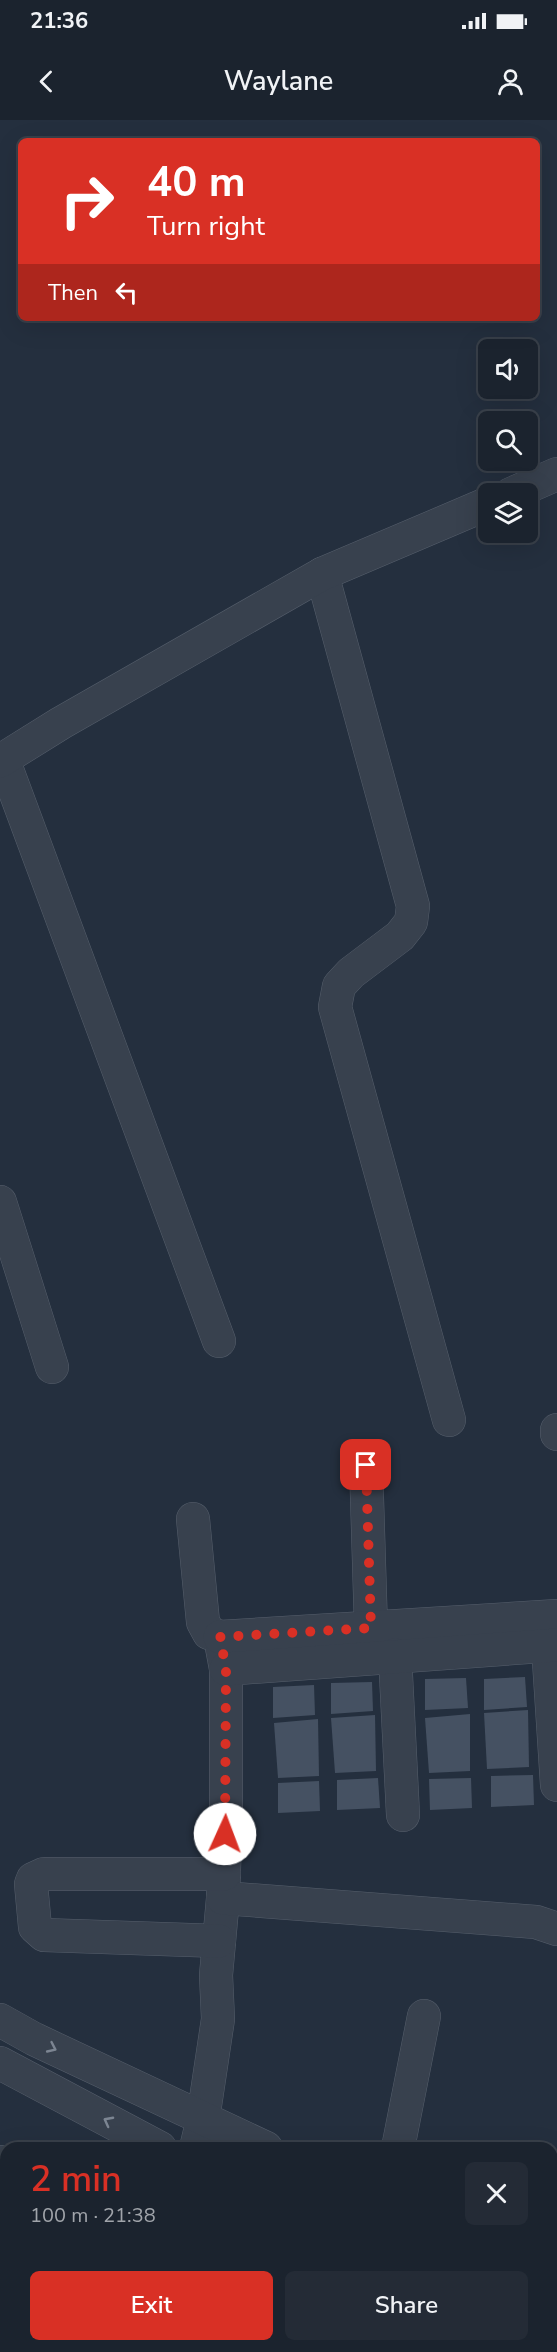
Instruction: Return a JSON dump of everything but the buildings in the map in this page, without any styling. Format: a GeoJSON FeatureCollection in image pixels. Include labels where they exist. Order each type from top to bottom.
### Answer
{"type":"FeatureCollection","features":[{"type":"Feature","properties":{"kind":"street"},"geometry":{"type":"LineString","coordinates":[[536,483],[557,474]]}},
{"type":"Feature","properties":{"kind":"street"},"geometry":{"type":"LineString","coordinates":[[219,1341],[2,760],[71,717],[322,574],[478,508]]}},
{"type":"Feature","properties":{"kind":"street"},"geometry":{"type":"LineString","coordinates":[[322,574],[414,906],[411,922],[400,936],[351,973],[339,986],[334,1007],[448,1420]]}},
{"type":"Feature","properties":{"kind":"street"},"geometry":{"type":"LineString","coordinates":[[0,1202],[52,1367]]}},
{"type":"Feature","properties":{"kind":"street"},"geometry":{"type":"LineString","coordinates":[[366,1465],[371,1628]]}},
{"type":"Feature","properties":{"kind":"street"},"geometry":{"type":"LineString","coordinates":[[193,1519],[203,1622],[223,1653],[226,1814],[216,1975],[218,2019],[199,2134]]}},
{"type":"Feature","properties":{"kind":"street"},"geometry":{"type":"LineString","coordinates":[[223,1653],[371,1628],[554,1636]]}},
{"type":"Feature","properties":{"kind":"street"},"geometry":{"type":"LineString","coordinates":[[223,1653],[395,1655],[554,1636]]}},
{"type":"Feature","properties":{"kind":"street"},"geometry":{"type":"LineString","coordinates":[[554,1636],[557,1785]]}},
{"type":"Feature","properties":{"kind":"street"},"geometry":{"type":"LineString","coordinates":[[395,1655],[403,1815]]}},
{"type":"Feature","properties":{"kind":"street"},"geometry":{"type":"LineString","coordinates":[[219,1941],[44,1935],[35,1927],[31,1884],[33,1879],[44,1874],[223,1886],[550,1924]]}},
{"type":"Feature","properties":{"kind":"street"},"geometry":{"type":"LineString","coordinates":[[399,2142],[424,2016]]}},
{"type":"Feature","properties":{"kind":"street"},"geometry":{"type":"LineString","coordinates":[[0,2020],[199,2134],[237,2142]]}},
{"type":"Feature","properties":{"kind":"street"},"geometry":{"type":"LineString","coordinates":[[0,2063],[149,2142]]}},
{"type":"Feature","properties":{"kind":"route"},"geometry":{"type":"LineString","coordinates":[[225,1834],[226,1669],[220,1637],[371,1628],[366,1465]]}}]}
